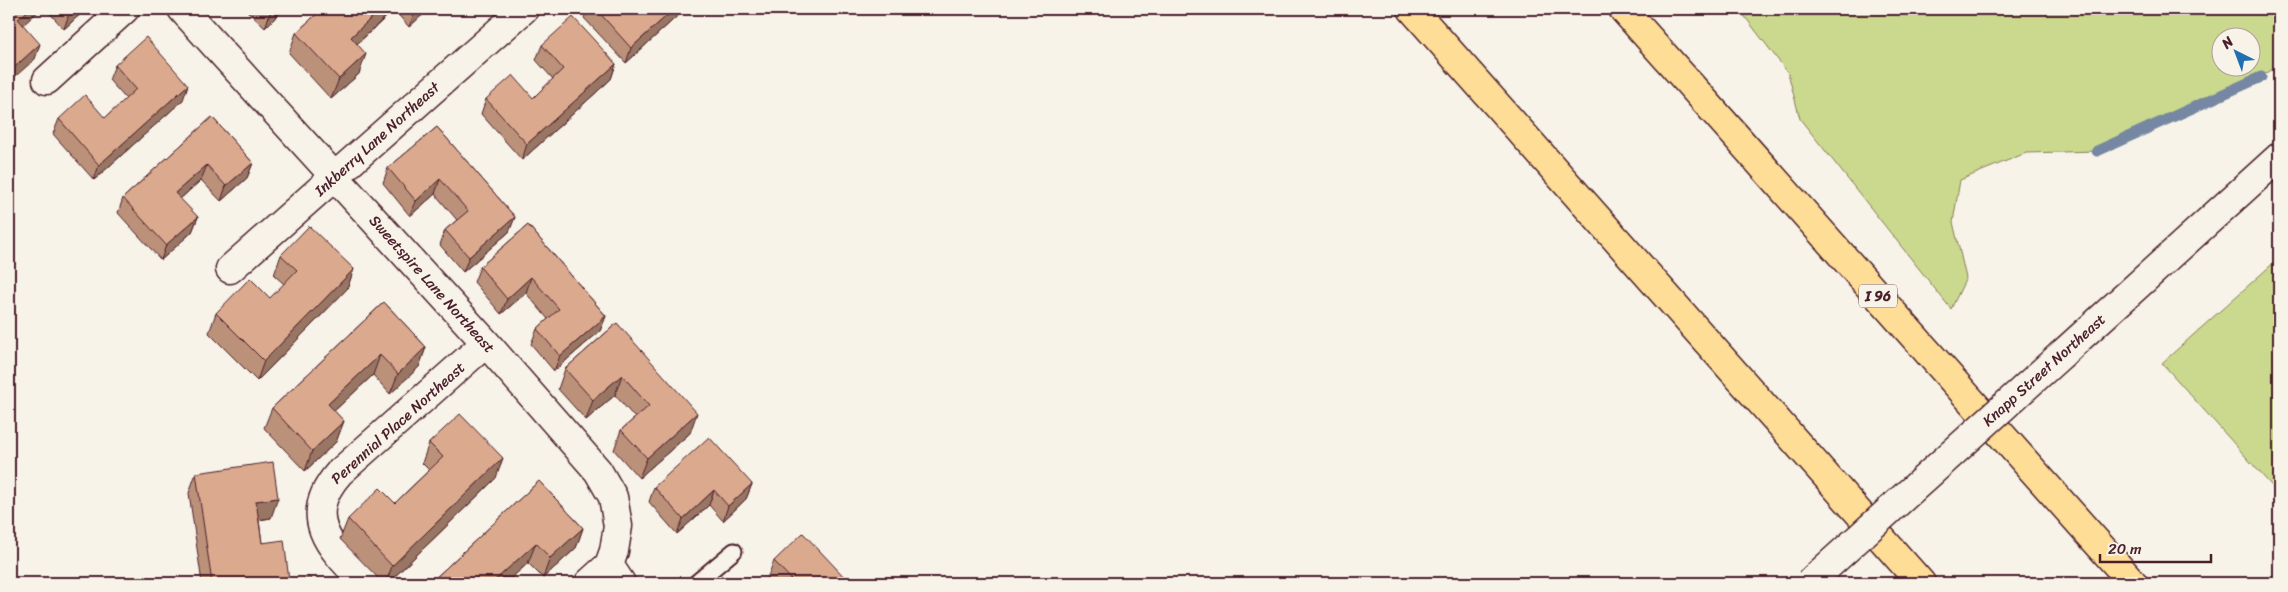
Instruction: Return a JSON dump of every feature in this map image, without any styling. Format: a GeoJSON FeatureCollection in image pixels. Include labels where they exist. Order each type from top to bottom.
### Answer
{"type":"FeatureCollection","features":[{"type":"Feature","properties":{"kind":"highway"},"geometry":{"type":"LineString","coordinates":[[1412,9],[1921,583]]}},
{"type":"Feature","properties":{"kind":"highway","name":"I 96"},"geometry":{"type":"LineString","coordinates":[[1623,9],[2133,583]]}},
{"type":"Feature","properties":{"kind":"street"},"geometry":{"type":"LineString","coordinates":[[47,80],[125,9]]}},
{"type":"Feature","properties":{"kind":"street","name":"Sweetspire Lane Northeast"},"geometry":{"type":"LineString","coordinates":[[182,9],[486,343],[607,484],[613,497],[618,526],[614,551],[615,574]]}},
{"type":"Feature","properties":{"kind":"street","name":"Inkberry Lane Northeast"},"geometry":{"type":"LineString","coordinates":[[230,269],[524,9]]}},
{"type":"Feature","properties":{"kind":"street","name":"Knapp Street Northeast"},"geometry":{"type":"LineString","coordinates":[[1809,583],[2279,157]]}},
{"type":"Feature","properties":{"kind":"street","name":"Perennial Place Northeast"},"geometry":{"type":"LineString","coordinates":[[365,583],[326,540],[322,528],[321,513],[326,489],[339,473],[486,343]]}},
{"type":"Feature","properties":{"kind":"street"},"geometry":{"type":"LineString","coordinates":[[588,583],[615,574]]}},
{"type":"Feature","properties":{"kind":"lane"},"geometry":{"type":"LineString","coordinates":[[696,583],[734,551]]}},
{"type":"Feature","properties":{"kind":"green space"},"geometry":{"type":"Polygon","coordinates":[[[1739,9],[2279,9],[2279,65],[2261,77],[2260,28],[2210,28],[2210,78],[2259,78],[2097,151],[2026,153],[1960,180],[1953,222],[1966,278],[1951,309],[1800,119],[1788,73],[1739,9]]]}},
{"type":"Feature","properties":{"kind":"green space"},"geometry":{"type":"Polygon","coordinates":[[[2279,258],[2279,494],[2162,363],[2279,258]]]}},
{"type":"Feature","properties":{"kind":"building"},"geometry":{"type":"Polygon","coordinates":[[[9,9],[30,9],[18,19],[40,44],[9,72],[9,9]]]}},
{"type":"Feature","properties":{"kind":"building"},"geometry":{"type":"Polygon","coordinates":[[[65,9],[75,9],[69,14],[65,9]]]}},
{"type":"Feature","properties":{"kind":"building"},"geometry":{"type":"Polygon","coordinates":[[[266,9],[275,9],[270,13],[266,9]]]}},
{"type":"Feature","properties":{"kind":"building"},"geometry":{"type":"Polygon","coordinates":[[[322,9],[381,9],[351,37],[366,54],[339,79],[296,33],[322,9]]]}},
{"type":"Feature","properties":{"kind":"building"},"geometry":{"type":"Polygon","coordinates":[[[596,9],[674,9],[631,48],[596,9]]]}},
{"type":"Feature","properties":{"kind":"building"},"geometry":{"type":"Polygon","coordinates":[[[573,17],[616,64],[527,144],[486,99],[513,75],[533,98],[563,69],[542,45],[573,17]]]}},
{"type":"Feature","properties":{"kind":"building"},"geometry":{"type":"Polygon","coordinates":[[[146,37],[188,85],[99,165],[59,119],[85,95],[105,118],[136,89],[115,65],[146,37]]]}},
{"type":"Feature","properties":{"kind":"building"},"geometry":{"type":"Polygon","coordinates":[[[212,117],[253,163],[226,186],[207,165],[175,193],[198,217],[166,245],[123,198],[212,117]]]}},
{"type":"Feature","properties":{"kind":"building"},"geometry":{"type":"Polygon","coordinates":[[[437,127],[515,217],[469,257],[445,230],[468,211],[440,179],[416,201],[388,168],[437,127]]]}},
{"type":"Feature","properties":{"kind":"building"},"geometry":{"type":"Polygon","coordinates":[[[528,225],[606,316],[560,356],[537,329],[559,309],[531,277],[507,299],[480,267],[528,225]]]}},
{"type":"Feature","properties":{"kind":"building"},"geometry":{"type":"Polygon","coordinates":[[[309,226],[354,269],[264,361],[216,313],[250,278],[270,298],[297,270],[281,255],[309,226]]]}},
{"type":"Feature","properties":{"kind":"building"},"geometry":{"type":"Polygon","coordinates":[[[384,302],[426,347],[398,374],[380,355],[328,404],[344,421],[312,451],[272,408],[384,302]]]}},
{"type":"Feature","properties":{"kind":"building"},"geometry":{"type":"Polygon","coordinates":[[[617,323],[697,413],[647,458],[621,430],[649,406],[622,375],[593,400],[565,369],[617,323]]]}},
{"type":"Feature","properties":{"kind":"building"},"geometry":{"type":"Polygon","coordinates":[[[460,414],[503,458],[392,566],[348,519],[380,488],[395,503],[443,457],[429,443],[460,414]]]}},
{"type":"Feature","properties":{"kind":"building"},"geometry":{"type":"Polygon","coordinates":[[[709,437],[752,484],[728,506],[714,490],[683,519],[654,487],[709,437]]]}},
{"type":"Feature","properties":{"kind":"building"},"geometry":{"type":"Polygon","coordinates":[[[273,462],[278,498],[256,501],[262,543],[284,540],[289,580],[266,583],[212,583],[196,473],[273,462]]]}},
{"type":"Feature","properties":{"kind":"building"},"geometry":{"type":"Polygon","coordinates":[[[539,481],[583,528],[550,558],[536,543],[492,583],[430,583],[539,481]]]}},
{"type":"Feature","properties":{"kind":"building"},"geometry":{"type":"Polygon","coordinates":[[[803,533],[850,583],[786,583],[791,579],[774,561],[803,533]]]}},
{"type":"Feature","properties":{"kind":"building"},"geometry":{"type":"Polygon","coordinates":[[[309,577],[315,583],[301,583],[309,577]]]}},
{"type":"Feature","properties":{"kind":"waterway"},"geometry":{"type":"LineString","coordinates":[[2097,151],[2261,77]]}}]}
